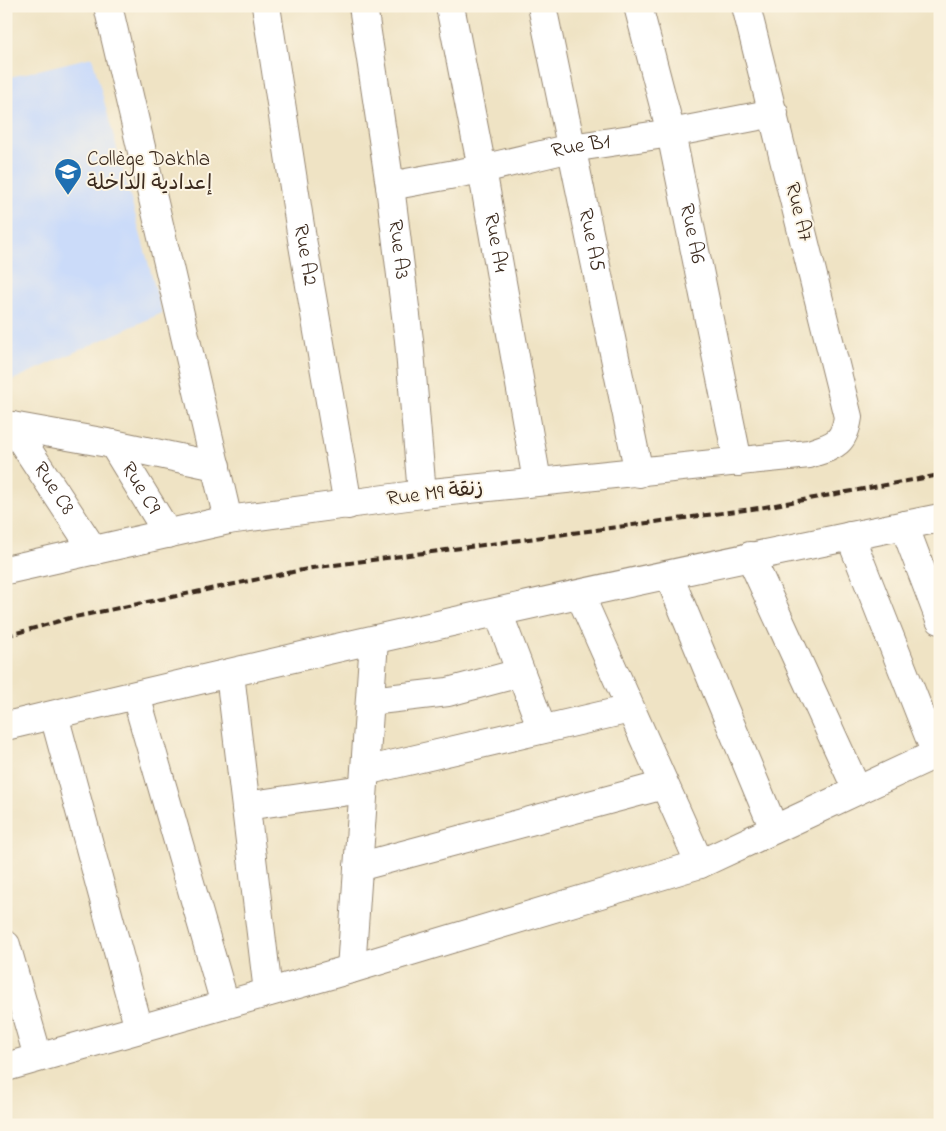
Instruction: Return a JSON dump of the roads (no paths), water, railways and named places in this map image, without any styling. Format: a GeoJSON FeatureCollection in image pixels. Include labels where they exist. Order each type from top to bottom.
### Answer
{"type":"FeatureCollection","features":[{"type":"Feature","properties":{"kind":"street"},"geometry":{"type":"LineString","coordinates":[[108,6],[228,520]]}},
{"type":"Feature","properties":{"kind":"street","name":"Rue A2"},"geometry":{"type":"LineString","coordinates":[[266,6],[302,239],[348,505]]}},
{"type":"Feature","properties":{"kind":"street","name":"Rue A3"},"geometry":{"type":"LineString","coordinates":[[362,6],[390,186],[409,340],[422,494]]}},
{"type":"Feature","properties":{"kind":"street","name":"Rue A4"},"geometry":{"type":"LineString","coordinates":[[450,6],[482,169],[537,481]]}},
{"type":"Feature","properties":{"kind":"street","name":"Rue A5"},"geometry":{"type":"LineString","coordinates":[[542,6],[639,473]]}},
{"type":"Feature","properties":{"kind":"street","name":"Rue A6"},"geometry":{"type":"LineString","coordinates":[[638,6],[671,133],[738,462]]}},
{"type":"Feature","properties":{"kind":"street","name":"Rue A7"},"geometry":{"type":"LineString","coordinates":[[746,6],[848,417]]}},
{"type":"Feature","properties":{"kind":"street","name":"Rue B1"},"geometry":{"type":"LineString","coordinates":[[390,186],[482,169],[571,148],[671,133],[774,113]]}},
{"type":"Feature","properties":{"kind":"street","name":"Rue M9 زنقة"},"geometry":{"type":"LineString","coordinates":[[8,566],[94,552],[228,520],[422,494],[809,454],[840,441],[846,433],[848,417]]}},
{"type":"Feature","properties":{"kind":"street"},"geometry":{"type":"LineString","coordinates":[[9,426],[113,444],[216,466]]}},
{"type":"Feature","properties":{"kind":"street","name":"Rue C8"},"geometry":{"type":"LineString","coordinates":[[9,426],[94,552]]}},
{"type":"Feature","properties":{"kind":"street","name":"Rue C9"},"geometry":{"type":"LineString","coordinates":[[113,444],[168,534]]}},
{"type":"Feature","properties":{"kind":"street"},"geometry":{"type":"LineString","coordinates":[[6,726],[498,612],[669,576],[750,556],[940,518]]}},
{"type":"Feature","properties":{"kind":"street"},"geometry":{"type":"LineString","coordinates":[[904,525],[940,620]]}},
{"type":"Feature","properties":{"kind":"street"},"geometry":{"type":"LineString","coordinates":[[6,1066],[351,969],[700,864],[938,753],[850,536]]}},
{"type":"Feature","properties":{"kind":"street"},"geometry":{"type":"LineString","coordinates":[[750,556],[857,790]]}},
{"type":"Feature","properties":{"kind":"street"},"geometry":{"type":"LineString","coordinates":[[669,576],[774,829]]}},
{"type":"Feature","properties":{"kind":"street"},"geometry":{"type":"LineString","coordinates":[[580,595],[700,864]]}},
{"type":"Feature","properties":{"kind":"street"},"geometry":{"type":"LineString","coordinates":[[498,612],[542,729]]}},
{"type":"Feature","properties":{"kind":"street"},"geometry":{"type":"LineString","coordinates":[[351,969],[374,642]]}},
{"type":"Feature","properties":{"kind":"street"},"geometry":{"type":"LineString","coordinates":[[370,701],[448,692],[520,673]]}},
{"type":"Feature","properties":{"kind":"street"},"geometry":{"type":"LineString","coordinates":[[230,674],[268,992]]}},
{"type":"Feature","properties":{"kind":"street"},"geometry":{"type":"LineString","coordinates":[[136,696],[225,1004]]}},
{"type":"Feature","properties":{"kind":"street"},"geometry":{"type":"LineString","coordinates":[[246,806],[364,780],[542,729],[630,708]]}},
{"type":"Feature","properties":{"kind":"street"},"geometry":{"type":"LineString","coordinates":[[54,715],[139,1028]]}},
{"type":"Feature","properties":{"kind":"street"},"geometry":{"type":"LineString","coordinates":[[358,867],[664,785]]}},
{"type":"Feature","properties":{"kind":"street"},"geometry":{"type":"LineString","coordinates":[[6,945],[38,1057]]}},
{"type":"Feature","properties":{"kind":"railway"},"geometry":{"type":"LineString","coordinates":[[6,636],[70,618],[312,568],[759,508],[940,475]]}},
{"type":"Feature","properties":{"kind":"place","name":"Collège Dakhla إعدادية الداخلة"},"geometry":{"type":"Point","coordinates":[68,196]}}]}
